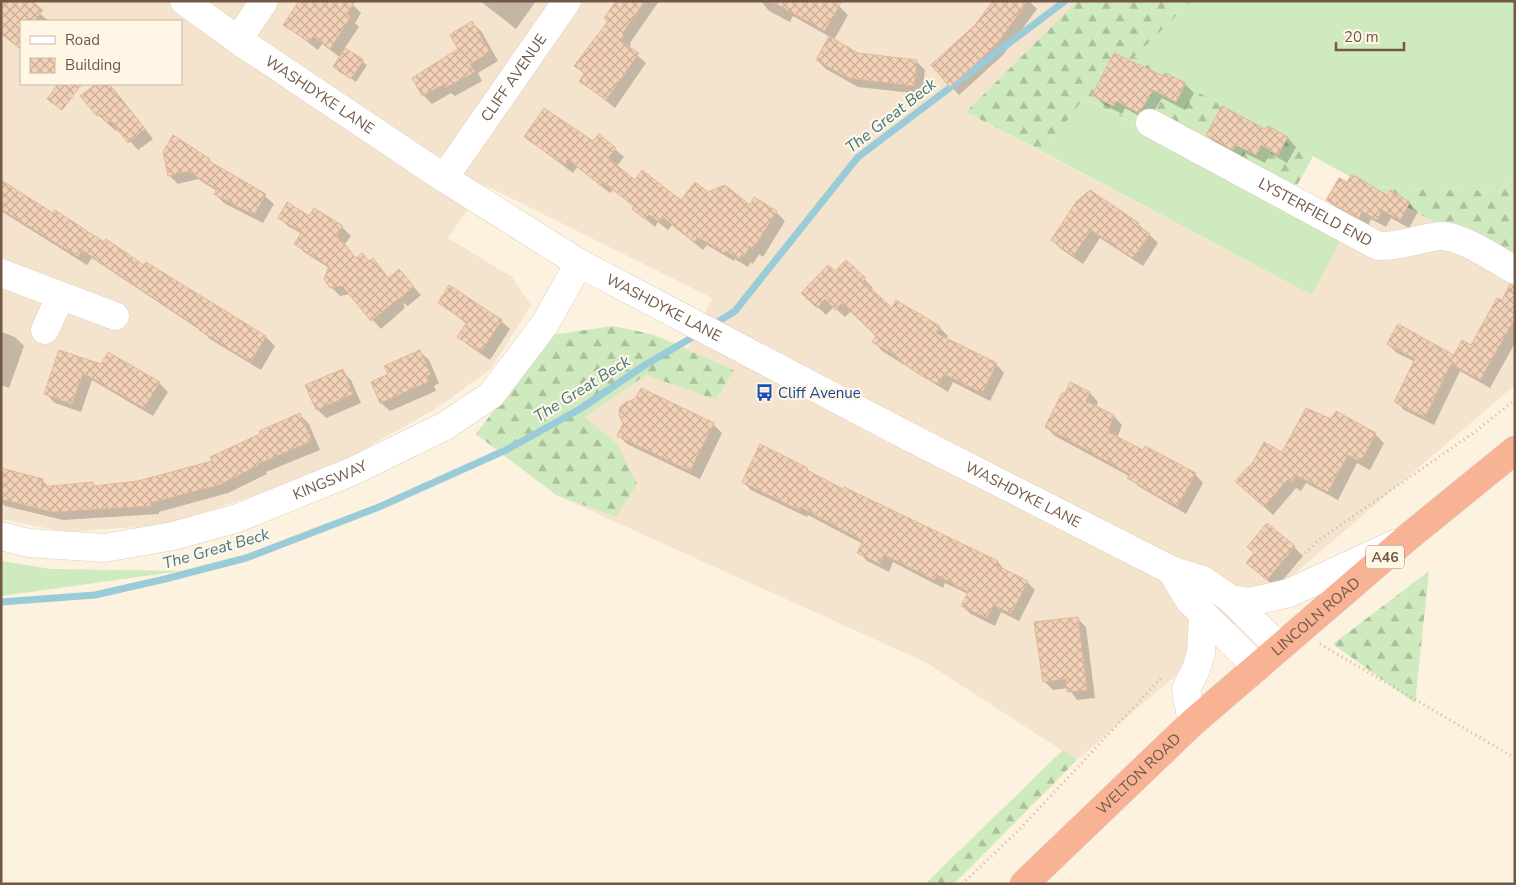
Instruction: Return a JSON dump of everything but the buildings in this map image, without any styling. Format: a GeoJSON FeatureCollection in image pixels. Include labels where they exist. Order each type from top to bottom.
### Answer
{"type":"FeatureCollection","features":[{"type":"Feature","properties":{"kind":"highway","name":"LINCOLN ROAD"},"geometry":{"type":"LineString","coordinates":[[1257,667],[1407,538],[1515,450]]}},
{"type":"Feature","properties":{"kind":"highway","name":"WELTON ROAD"},"geometry":{"type":"LineString","coordinates":[[1024,884],[1192,723],[1257,667]]}},
{"type":"Feature","properties":{"kind":"street","name":"WASHDYKE LANE"},"geometry":{"type":"LineString","coordinates":[[184,1],[238,40],[444,178],[579,263],[692,324],[1171,570],[1204,580],[1288,639]]}},
{"type":"Feature","properties":{"kind":"street"},"geometry":{"type":"LineString","coordinates":[[238,40],[264,1]]}},
{"type":"Feature","properties":{"kind":"street","name":"CLIFF AVENUE"},"geometry":{"type":"LineString","coordinates":[[444,178],[567,1]]}},
{"type":"Feature","properties":{"kind":"street","name":"LYSTERFIELD END"},"geometry":{"type":"LineString","coordinates":[[1150,123],[1378,246],[1394,247],[1441,236],[1457,238],[1515,270]]}},
{"type":"Feature","properties":{"kind":"street","name":"KINGSWAY"},"geometry":{"type":"LineString","coordinates":[[1,536],[29,544],[104,548],[173,536],[236,519],[351,472],[445,426],[491,395],[546,324],[579,263]]}},
{"type":"Feature","properties":{"kind":"street"},"geometry":{"type":"LineString","coordinates":[[1,273],[115,316]]}},
{"type":"Feature","properties":{"kind":"street"},"geometry":{"type":"LineString","coordinates":[[45,330],[60,296]]}},
{"type":"Feature","properties":{"kind":"street"},"geometry":{"type":"LineString","coordinates":[[1231,599],[1250,602],[1289,593],[1407,538]]}},
{"type":"Feature","properties":{"kind":"street"},"geometry":{"type":"LineString","coordinates":[[1171,570],[1189,600],[1203,616],[1257,667]]}},
{"type":"Feature","properties":{"kind":"street"},"geometry":{"type":"LineString","coordinates":[[1192,723],[1186,688],[1196,669],[1201,653],[1203,616]]}},
{"type":"Feature","properties":{"kind":"path"},"geometry":{"type":"LineString","coordinates":[[1319,540],[1472,434],[1515,400]]}},
{"type":"Feature","properties":{"kind":"path"},"geometry":{"type":"LineString","coordinates":[[1288,639],[1384,681],[1515,758]]}},
{"type":"Feature","properties":{"kind":"path"},"geometry":{"type":"LineString","coordinates":[[962,884],[1016,832],[1159,681]]}},
{"type":"Feature","properties":{"kind":"shaded area"},"geometry":{"type":"Polygon","coordinates":[[[1,1],[1077,1],[966,112],[1312,295],[1369,187],[1515,267],[1515,385],[1077,760],[925,662],[556,495],[616,517],[618,445],[585,417],[646,375],[716,400],[734,370],[651,334],[688,348],[712,298],[485,185],[448,238],[512,277],[531,305],[491,369],[437,408],[325,471],[167,525],[66,532],[1,519],[1,1]]]}},
{"type":"Feature","properties":{"kind":"green space"},"geometry":{"type":"Polygon","coordinates":[[[1077,1],[1191,1],[1134,57],[1313,156],[1288,202],[1084,98],[1043,152],[966,112],[1077,1]]]}},
{"type":"Feature","properties":{"kind":"green space"},"geometry":{"type":"Polygon","coordinates":[[[1191,1],[1515,1],[1515,178],[1498,191],[1369,187],[1133,57],[1191,1]]]}},
{"type":"Feature","properties":{"kind":"green space"},"geometry":{"type":"Polygon","coordinates":[[[1083,98],[1288,202],[1343,236],[1312,295],[1043,152],[1083,98]]]}},
{"type":"Feature","properties":{"kind":"green space"},"geometry":{"type":"Polygon","coordinates":[[[1515,178],[1515,251],[1504,260],[1369,187],[1498,191],[1515,178]]]}},
{"type":"Feature","properties":{"kind":"green space"},"geometry":{"type":"Polygon","coordinates":[[[613,326],[651,334],[734,370],[716,400],[646,375],[585,417],[618,445],[637,484],[616,517],[556,495],[476,434],[551,335],[613,326]]]}},
{"type":"Feature","properties":{"kind":"green space"},"geometry":{"type":"Polygon","coordinates":[[[1,561],[51,569],[181,571],[1,596],[1,561]]]}},
{"type":"Feature","properties":{"kind":"green space"},"geometry":{"type":"Polygon","coordinates":[[[1429,571],[1415,703],[1333,644],[1429,571]]]}},
{"type":"Feature","properties":{"kind":"green space"},"geometry":{"type":"Polygon","coordinates":[[[1063,750],[1077,760],[954,884],[925,884],[1063,750]]]}},
{"type":"Feature","properties":{"kind":"waterway","name":"The Great Beck"},"geometry":{"type":"LineString","coordinates":[[711,326],[735,311],[858,157],[1065,1]]}},
{"type":"Feature","properties":{"kind":"waterway","name":"The Great Beck"},"geometry":{"type":"LineString","coordinates":[[1,602],[95,595],[165,579],[246,558],[379,507],[506,450],[580,409],[645,365],[698,334]]}},
{"type":"Feature","properties":{"kind":"place","name":"Cliff Avenue"},"geometry":{"type":"Point","coordinates":[764,393]}}]}
